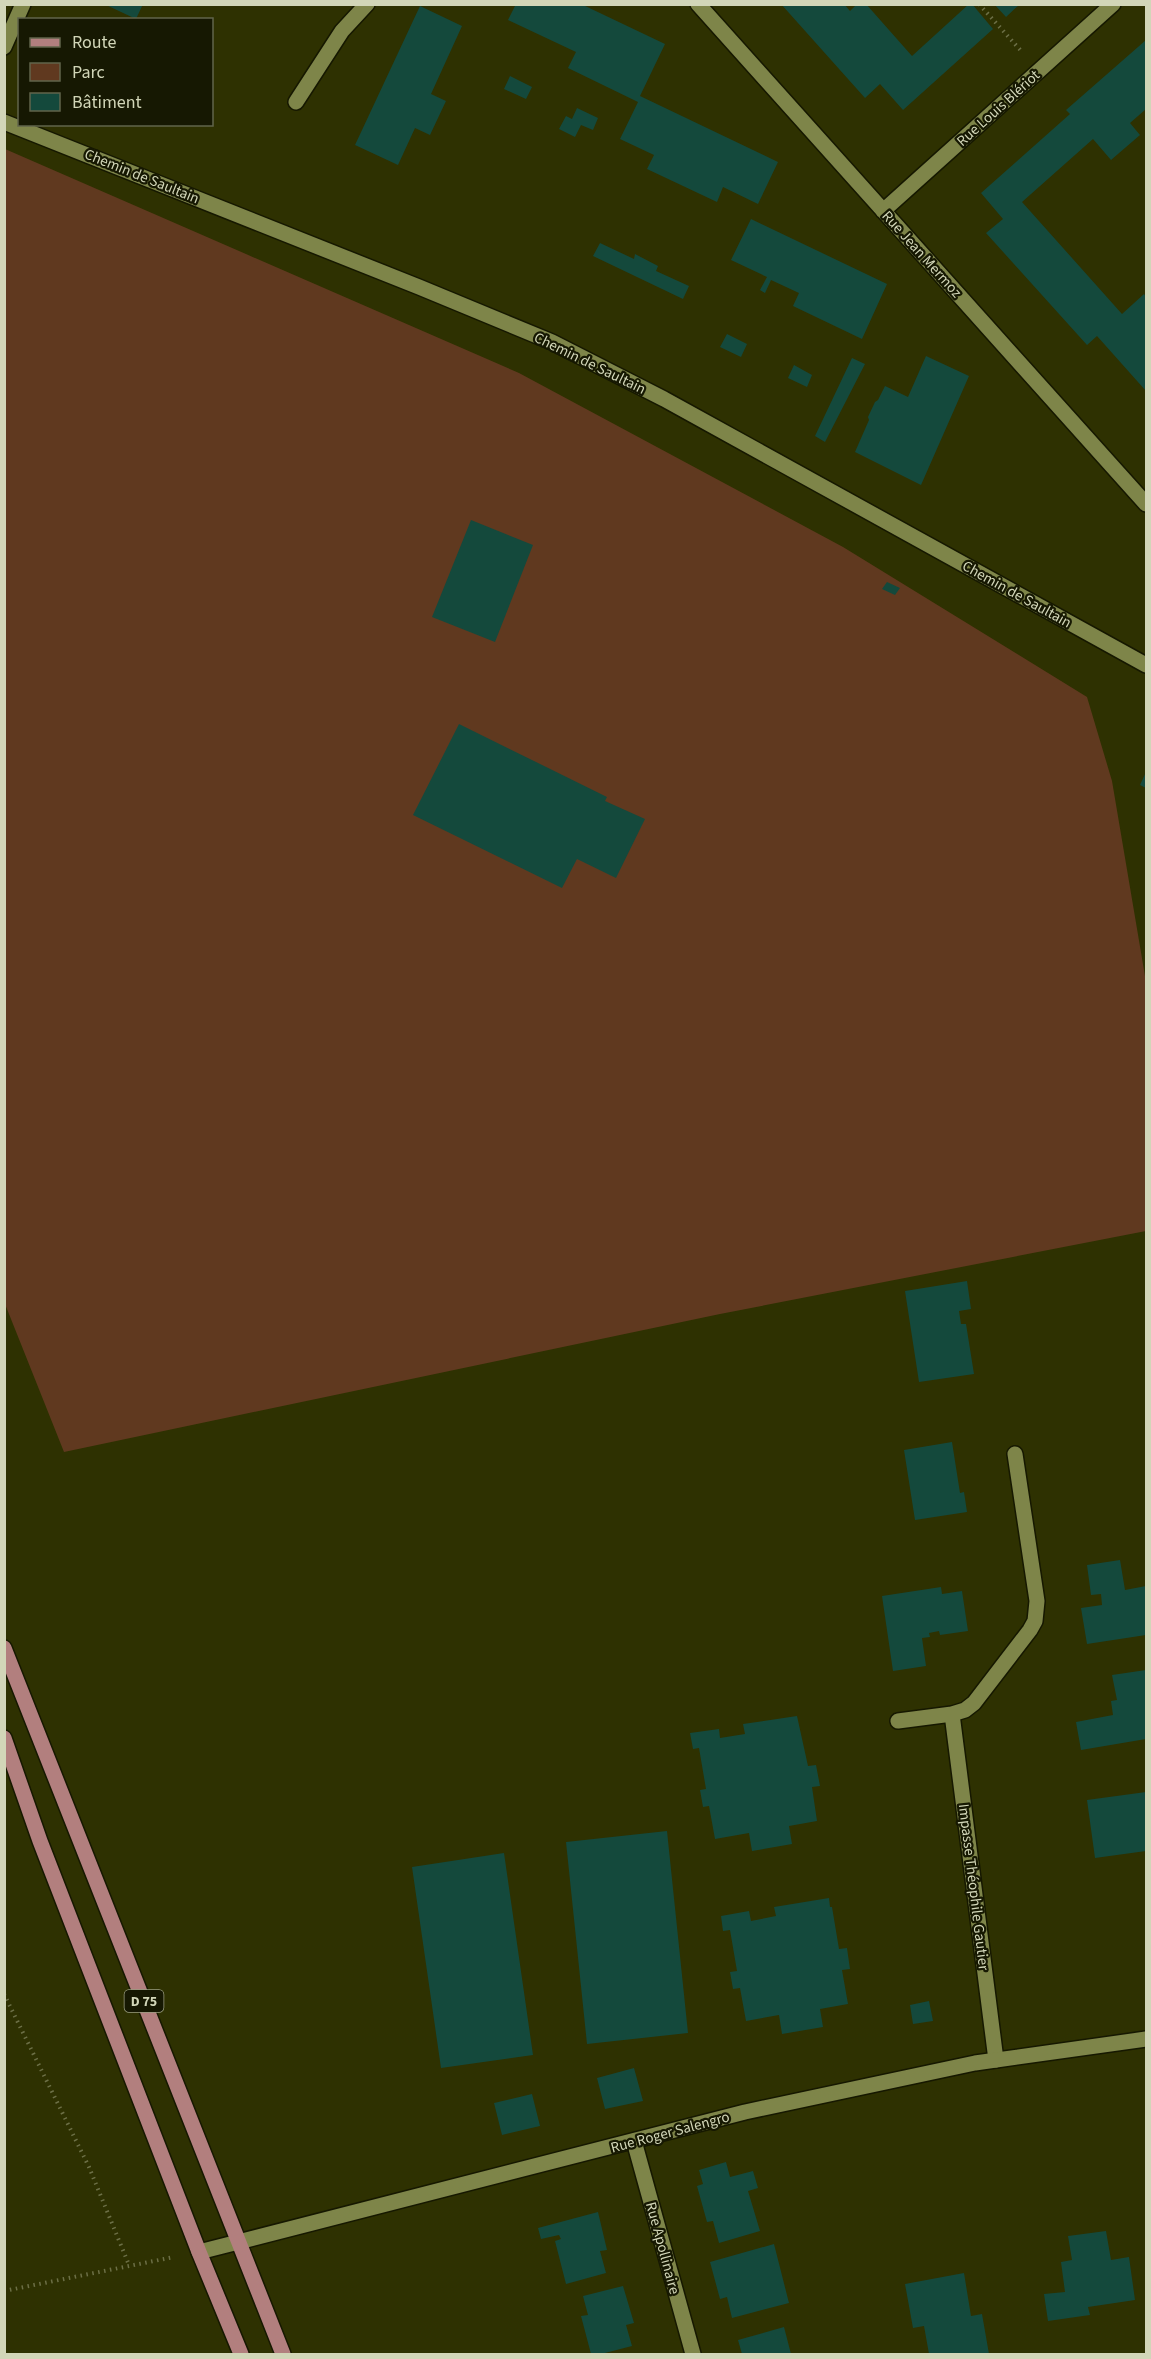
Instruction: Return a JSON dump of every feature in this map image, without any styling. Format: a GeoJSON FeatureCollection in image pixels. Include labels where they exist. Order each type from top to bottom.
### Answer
{"type":"FeatureCollection","features":[{"type":"Feature","properties":{"kind":"main road","name":"D 75"},"geometry":{"type":"LineString","coordinates":[[4,1648],[283,2355]]}},
{"type":"Feature","properties":{"kind":"main road","name":"D 75"},"geometry":{"type":"LineString","coordinates":[[4,1738],[40,1842],[241,2355]]}},
{"type":"Feature","properties":{"kind":"street"},"geometry":{"type":"LineString","coordinates":[[4,47],[23,4]]}},
{"type":"Feature","properties":{"kind":"street"},"geometry":{"type":"LineString","coordinates":[[296,102],[342,31],[367,4]]}},
{"type":"Feature","properties":{"kind":"street","name":"Rue Jean Mermoz"},"geometry":{"type":"LineString","coordinates":[[698,4],[1146,504]]}},
{"type":"Feature","properties":{"kind":"street","name":"Rue Louis Blériot"},"geometry":{"type":"LineString","coordinates":[[883,211],[1113,4]]}},
{"type":"Feature","properties":{"kind":"street","name":"Chemin de Saultain"},"geometry":{"type":"LineString","coordinates":[[4,122],[552,342],[656,395],[1146,665]]}},
{"type":"Feature","properties":{"kind":"street"},"geometry":{"type":"LineString","coordinates":[[898,1721],[952,1714],[965,1710],[974,1703],[1035,1621],[1037,1601],[1015,1454]]}},
{"type":"Feature","properties":{"kind":"street","name":"Impasse Théophile Gautier"},"geometry":{"type":"LineString","coordinates":[[952,1714],[996,2060]]}},
{"type":"Feature","properties":{"kind":"street","name":"Rue Roger Salengro"},"geometry":{"type":"LineString","coordinates":[[199,2252],[745,2112],[996,2060],[1146,2039]]}},
{"type":"Feature","properties":{"kind":"street","name":"Rue Apollinaire"},"geometry":{"type":"LineString","coordinates":[[634,2141],[693,2355]]}},
{"type":"Feature","properties":{"kind":"path"},"geometry":{"type":"LineString","coordinates":[[979,4],[1039,71]]}},
{"type":"Feature","properties":{"kind":"path"},"geometry":{"type":"LineString","coordinates":[[4,1995],[90,2167],[129,2265]]}},
{"type":"Feature","properties":{"kind":"path"},"geometry":{"type":"LineString","coordinates":[[4,2291],[199,2252]]}},
{"type":"Feature","properties":{"kind":"green space"},"geometry":{"type":"Polygon","coordinates":[[[5,149],[519,373],[843,547],[1087,697],[1112,781],[1146,982],[1146,1231],[720,1314],[64,1452],[5,1304],[5,149]]]}},
{"type":"Feature","properties":{"kind":"building"},"geometry":{"type":"Polygon","coordinates":[[[104,4],[143,4],[136,18],[104,4]]]}},
{"type":"Feature","properties":{"kind":"building"},"geometry":{"type":"Polygon","coordinates":[[[516,4],[581,4],[665,44],[640,96],[778,162],[758,204],[723,187],[717,202],[647,169],[654,155],[620,139],[638,102],[568,68],[576,52],[508,20],[516,4]]]}},
{"type":"Feature","properties":{"kind":"building"},"geometry":{"type":"Polygon","coordinates":[[[781,4],[844,4],[850,11],[857,4],[866,4],[912,56],[969,4],[972,4],[993,29],[903,110],[880,84],[865,98],[781,4]]]}},
{"type":"Feature","properties":{"kind":"building"},"geometry":{"type":"Polygon","coordinates":[[[994,4],[1020,4],[1006,17],[994,4]]]}},
{"type":"Feature","properties":{"kind":"building"},"geometry":{"type":"Polygon","coordinates":[[[420,6],[462,26],[431,94],[446,101],[430,135],[415,128],[398,165],[355,145],[420,6]]]}},
{"type":"Feature","properties":{"kind":"building"},"geometry":{"type":"Polygon","coordinates":[[[1146,40],[1146,109],[1130,123],[1140,135],[1111,160],[1093,139],[1022,202],[1122,314],[1144,294],[1146,297],[1146,391],[1097,336],[1087,345],[986,233],[1003,219],[981,193],[1070,114],[1066,110],[1146,40]]]}},
{"type":"Feature","properties":{"kind":"building"},"geometry":{"type":"Polygon","coordinates":[[[510,76],[532,87],[526,99],[504,89],[510,76]]]}},
{"type":"Feature","properties":{"kind":"building"},"geometry":{"type":"Polygon","coordinates":[[[577,108],[598,118],[593,130],[581,125],[575,137],[559,129],[566,116],[572,119],[577,108]]]}},
{"type":"Feature","properties":{"kind":"building"},"geometry":{"type":"Polygon","coordinates":[[[751,219],[887,284],[862,339],[793,306],[799,293],[771,280],[765,293],[760,290],[767,277],[731,260],[751,219]]]}},
{"type":"Feature","properties":{"kind":"building"},"geometry":{"type":"Polygon","coordinates":[[[600,243],[634,259],[635,254],[658,266],[656,271],[689,286],[683,299],[593,256],[600,243]]]}},
{"type":"Feature","properties":{"kind":"building"},"geometry":{"type":"Polygon","coordinates":[[[727,334],[747,344],[741,357],[720,347],[727,334]]]}},
{"type":"Feature","properties":{"kind":"building"},"geometry":{"type":"Polygon","coordinates":[[[926,356],[969,376],[921,485],[855,452],[869,420],[868,417],[885,386],[908,397],[926,356]]]}},
{"type":"Feature","properties":{"kind":"building"},"geometry":{"type":"Polygon","coordinates":[[[852,358],[865,364],[825,442],[815,436],[852,358]]]}},
{"type":"Feature","properties":{"kind":"building"},"geometry":{"type":"Polygon","coordinates":[[[794,365],[812,375],[807,387],[788,378],[794,365]]]}},
{"type":"Feature","properties":{"kind":"building"},"geometry":{"type":"Polygon","coordinates":[[[471,520],[533,545],[495,642],[432,617],[471,520]]]}},
{"type":"Feature","properties":{"kind":"building"},"geometry":{"type":"Polygon","coordinates":[[[887,582],[900,588],[895,595],[882,589],[887,582]]]}},
{"type":"Feature","properties":{"kind":"building"},"geometry":{"type":"Polygon","coordinates":[[[459,724],[607,797],[605,801],[645,819],[616,878],[577,859],[562,888],[413,815],[459,724]]]}},
{"type":"Feature","properties":{"kind":"building"},"geometry":{"type":"Polygon","coordinates":[[[1146,772],[1146,788],[1140,785],[1146,772]]]}},
{"type":"Feature","properties":{"kind":"building"},"geometry":{"type":"Polygon","coordinates":[[[967,1281],[971,1309],[959,1311],[961,1324],[966,1324],[974,1374],[919,1382],[905,1291],[967,1281]]]}},
{"type":"Feature","properties":{"kind":"building"},"geometry":{"type":"Polygon","coordinates":[[[952,1442],[960,1493],[964,1492],[967,1512],[915,1520],[904,1450],[952,1442]]]}},
{"type":"Feature","properties":{"kind":"building"},"geometry":{"type":"Polygon","coordinates":[[[1120,1560],[1125,1590],[1146,1586],[1146,1635],[1087,1644],[1081,1608],[1102,1605],[1101,1594],[1091,1595],[1087,1565],[1120,1560]]]}},
{"type":"Feature","properties":{"kind":"building"},"geometry":{"type":"Polygon","coordinates":[[[941,1587],[942,1594],[962,1591],[968,1631],[940,1635],[939,1631],[929,1633],[930,1637],[922,1638],[926,1666],[893,1671],[882,1596],[941,1587]]]}},
{"type":"Feature","properties":{"kind":"building"},"geometry":{"type":"Polygon","coordinates":[[[1146,1670],[1146,1739],[1081,1750],[1076,1722],[1113,1715],[1111,1701],[1117,1700],[1112,1675],[1146,1670]]]}},
{"type":"Feature","properties":{"kind":"building"},"geometry":{"type":"Polygon","coordinates":[[[797,1716],[808,1766],[816,1765],[820,1786],[812,1787],[817,1821],[789,1826],[792,1844],[752,1851],[749,1833],[715,1839],[709,1806],[703,1807],[700,1790],[706,1789],[699,1748],[693,1749],[690,1733],[719,1729],[720,1738],[745,1734],[743,1724],[797,1716]]]}},
{"type":"Feature","properties":{"kind":"building"},"geometry":{"type":"Polygon","coordinates":[[[1146,1792],[1146,1851],[1095,1858],[1087,1800],[1146,1792]]]}},
{"type":"Feature","properties":{"kind":"building"},"geometry":{"type":"Polygon","coordinates":[[[667,1831],[688,2033],[587,2044],[566,1842],[667,1831]]]}},
{"type":"Feature","properties":{"kind":"building"},"geometry":{"type":"Polygon","coordinates":[[[504,1853],[533,2055],[441,2068],[412,1867],[504,1853]]]}},
{"type":"Feature","properties":{"kind":"building"},"geometry":{"type":"Polygon","coordinates":[[[829,1898],[839,1949],[847,1948],[850,1969],[842,1970],[848,2004],[820,2009],[823,2027],[782,2034],[779,2015],[746,2021],[740,1988],[733,1989],[730,1972],[737,1971],[730,1930],[723,1931],[721,1916],[749,1911],[751,1921],[776,1916],[774,1907],[829,1898]]]}},
{"type":"Feature","properties":{"kind":"building"},"geometry":{"type":"Polygon","coordinates":[[[929,2001],[933,2021],[913,2024],[910,2005],[929,2001]]]}},
{"type":"Feature","properties":{"kind":"building"},"geometry":{"type":"Polygon","coordinates":[[[634,2068],[643,2101],[605,2109],[597,2078],[634,2068]]]}},
{"type":"Feature","properties":{"kind":"building"},"geometry":{"type":"Polygon","coordinates":[[[532,2094],[540,2126],[502,2135],[494,2103],[532,2094]]]}},
{"type":"Feature","properties":{"kind":"building"},"geometry":{"type":"Polygon","coordinates":[[[726,2162],[730,2177],[753,2171],[758,2188],[748,2191],[760,2231],[719,2243],[713,2221],[707,2222],[697,2186],[703,2184],[699,2170],[726,2162]]]}},
{"type":"Feature","properties":{"kind":"building"},"geometry":{"type":"Polygon","coordinates":[[[598,2212],[607,2250],[600,2251],[606,2273],[566,2284],[555,2241],[561,2239],[559,2235],[541,2239],[538,2228],[598,2212]]]}},
{"type":"Feature","properties":{"kind":"building"},"geometry":{"type":"Polygon","coordinates":[[[1106,2231],[1111,2260],[1129,2257],[1135,2300],[1088,2307],[1090,2315],[1048,2321],[1044,2294],[1065,2292],[1061,2262],[1072,2260],[1068,2236],[1106,2231]]]}},
{"type":"Feature","properties":{"kind":"building"},"geometry":{"type":"Polygon","coordinates":[[[774,2244],[789,2303],[732,2318],[727,2297],[720,2299],[710,2262],[774,2244]]]}},
{"type":"Feature","properties":{"kind":"building"},"geometry":{"type":"Polygon","coordinates":[[[964,2273],[971,2316],[982,2314],[989,2354],[929,2354],[924,2326],[913,2328],[905,2284],[964,2273]]]}},
{"type":"Feature","properties":{"kind":"building"},"geometry":{"type":"Polygon","coordinates":[[[623,2286],[634,2323],[626,2325],[632,2346],[601,2354],[591,2354],[581,2316],[588,2315],[583,2296],[623,2286]]]}},
{"type":"Feature","properties":{"kind":"building"},"geometry":{"type":"Polygon","coordinates":[[[784,2327],[791,2354],[742,2354],[738,2340],[784,2327]]]}}]}
